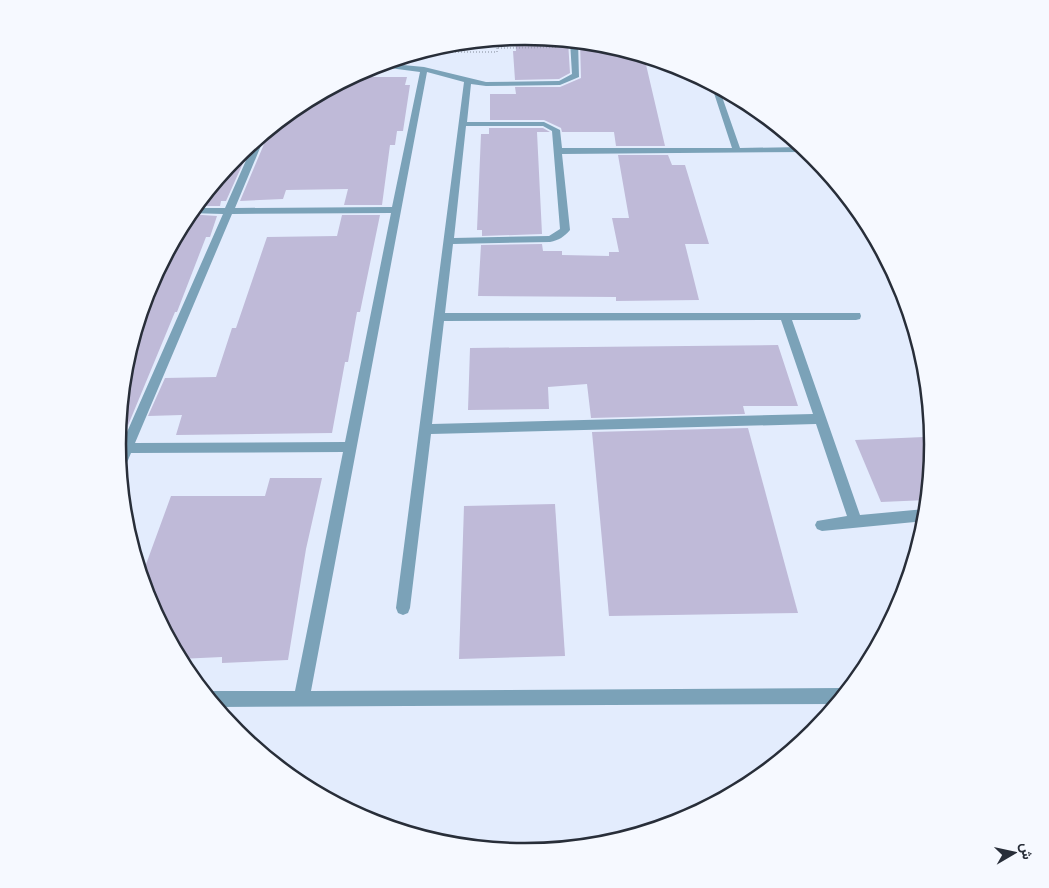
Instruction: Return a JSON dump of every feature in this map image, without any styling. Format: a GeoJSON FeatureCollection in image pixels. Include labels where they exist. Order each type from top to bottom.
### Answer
{"type":"FeatureCollection","features":[{"type":"Feature","properties":{"kind":"street"},"geometry":{"type":"LineString","coordinates":[[395,67],[424,69],[486,84],[552,84],[567,81],[577,71],[575,48]]}},
{"type":"Feature","properties":{"kind":"street"},"geometry":{"type":"LineString","coordinates":[[301,699],[424,69]]}},
{"type":"Feature","properties":{"kind":"street"},"geometry":{"type":"LineString","coordinates":[[403,608],[468,81]]}},
{"type":"Feature","properties":{"kind":"street"},"geometry":{"type":"LineString","coordinates":[[717,95],[737,150]]}},
{"type":"Feature","properties":{"kind":"street"},"geometry":{"type":"LineString","coordinates":[[448,240],[539,240],[560,236],[565,230],[566,222],[556,130],[544,124],[462,124]]}},
{"type":"Feature","properties":{"kind":"street"},"geometry":{"type":"LineString","coordinates":[[255,150],[126,448],[350,447]]}},
{"type":"Feature","properties":{"kind":"street"},"geometry":{"type":"LineString","coordinates":[[559,151],[794,150]]}},
{"type":"Feature","properties":{"kind":"street"},"geometry":{"type":"LineString","coordinates":[[202,210],[397,210]]}},
{"type":"Feature","properties":{"kind":"street"},"geometry":{"type":"LineString","coordinates":[[785,316],[856,522]]}},
{"type":"Feature","properties":{"kind":"street"},"geometry":{"type":"LineString","coordinates":[[439,317],[856,316]]}},
{"type":"Feature","properties":{"kind":"street"},"geometry":{"type":"LineString","coordinates":[[425,429],[820,419]]}},
{"type":"Feature","properties":{"kind":"street"},"geometry":{"type":"LineString","coordinates":[[822,525],[917,516]]}},
{"type":"Feature","properties":{"kind":"street"},"geometry":{"type":"LineString","coordinates":[[218,699],[833,696]]}},
{"type":"Feature","properties":{"kind":"path"},"geometry":{"type":"LineString","coordinates":[[452,52],[497,52],[498,48],[543,46]]}},
{"type":"Feature","properties":{"kind":"path"},"geometry":{"type":"LineString","coordinates":[[424,69],[426,58]]}},
{"type":"Feature","properties":{"kind":"building"},"geometry":{"type":"Polygon","coordinates":[[[516,45],[568,47],[570,73],[559,79],[515,80],[513,51],[516,51],[516,45]]]}},
{"type":"Feature","properties":{"kind":"building"},"geometry":{"type":"Polygon","coordinates":[[[580,49],[646,64],[665,146],[616,146],[614,132],[562,132],[561,128],[544,120],[490,120],[490,94],[516,94],[515,87],[560,87],[581,78],[580,49]]]}},
{"type":"Feature","properties":{"kind":"building"},"geometry":{"type":"Polygon","coordinates":[[[368,77],[407,77],[405,85],[410,85],[403,131],[397,131],[395,145],[390,145],[382,205],[344,205],[348,189],[286,190],[283,199],[240,201],[266,140],[282,127],[325,98],[368,77]]]}},
{"type":"Feature","properties":{"kind":"building"},"geometry":{"type":"Polygon","coordinates":[[[489,128],[543,128],[550,132],[537,132],[542,234],[482,236],[482,230],[477,230],[481,134],[489,134],[489,128]]]}},
{"type":"Feature","properties":{"kind":"building"},"geometry":{"type":"Polygon","coordinates":[[[618,155],[668,155],[672,165],[685,165],[709,244],[685,244],[699,300],[616,301],[616,297],[478,296],[481,245],[542,244],[543,251],[562,251],[562,255],[609,256],[609,252],[619,252],[612,218],[629,218],[618,155]]]}},
{"type":"Feature","properties":{"kind":"building"},"geometry":{"type":"Polygon","coordinates":[[[245,160],[226,201],[221,201],[220,206],[204,206],[245,160]]]}},
{"type":"Feature","properties":{"kind":"building"},"geometry":{"type":"Polygon","coordinates":[[[198,215],[217,216],[210,237],[206,237],[177,312],[175,312],[125,431],[133,366],[139,341],[156,291],[179,244],[198,215]]]}},
{"type":"Feature","properties":{"kind":"building"},"geometry":{"type":"Polygon","coordinates":[[[342,215],[380,215],[360,312],[357,312],[348,362],[345,362],[332,433],[176,435],[182,415],[148,416],[165,378],[216,377],[232,328],[236,328],[267,237],[337,236],[342,215]]]}},
{"type":"Feature","properties":{"kind":"building"},"geometry":{"type":"Polygon","coordinates":[[[778,345],[798,406],[743,406],[745,414],[591,418],[587,384],[548,387],[549,409],[468,410],[470,348],[778,345]]]}},
{"type":"Feature","properties":{"kind":"building"},"geometry":{"type":"Polygon","coordinates":[[[748,428],[798,613],[609,616],[592,432],[748,428]]]}},
{"type":"Feature","properties":{"kind":"building"},"geometry":{"type":"Polygon","coordinates":[[[924,437],[923,470],[919,500],[881,502],[855,440],[924,437]]]}},
{"type":"Feature","properties":{"kind":"building"},"geometry":{"type":"Polygon","coordinates":[[[270,478],[322,478],[306,549],[288,660],[222,663],[222,657],[188,659],[156,597],[145,566],[171,496],[265,496],[270,478]]]}},
{"type":"Feature","properties":{"kind":"building"},"geometry":{"type":"Polygon","coordinates":[[[555,504],[565,656],[459,659],[464,506],[555,504]]]}}]}
